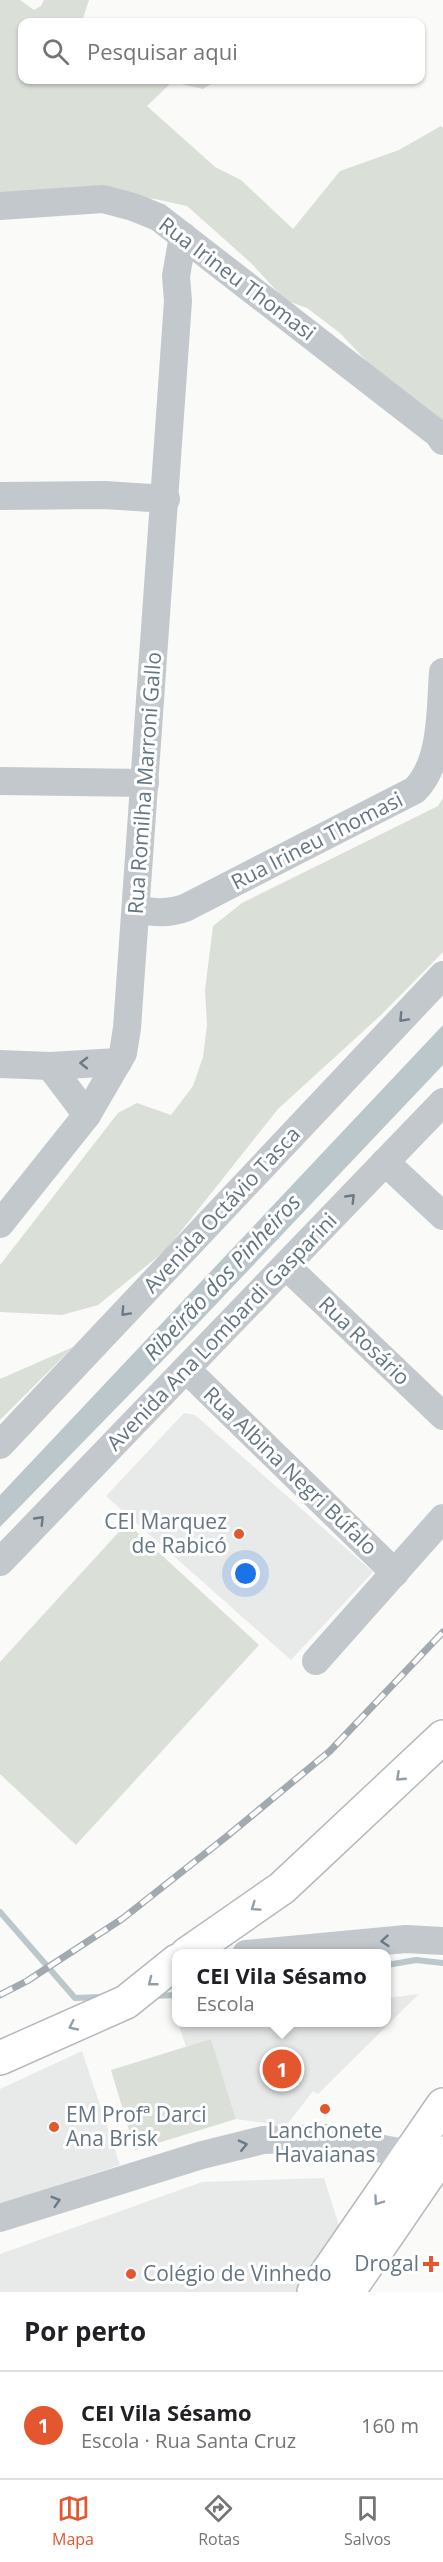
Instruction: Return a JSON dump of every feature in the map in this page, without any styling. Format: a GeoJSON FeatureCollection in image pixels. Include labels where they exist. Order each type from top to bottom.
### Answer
{"type":"FeatureCollection","features":[{"type":"Feature","properties":{"kind":"main road"},"geometry":{"type":"LineString","coordinates":[[193,1949],[282,1888],[443,1737]]}},
{"type":"Feature","properties":{"kind":"main road"},"geometry":{"type":"LineString","coordinates":[[0,2058],[126,2002],[172,1965]]}},
{"type":"Feature","properties":{"kind":"main road"},"geometry":{"type":"LineString","coordinates":[[348,2292],[434,2157],[443,2105]]}},
{"type":"Feature","properties":{"kind":"main road"},"geometry":{"type":"LineString","coordinates":[[314,2292],[434,2157]]}},
{"type":"Feature","properties":{"kind":"street","name":"Rua Irineu Thomasi"},"geometry":{"type":"LineString","coordinates":[[0,206],[103,200],[133,207],[158,217],[443,441]]}},
{"type":"Feature","properties":{"kind":"street","name":"Rua Romilha Marroni Gallo"},"geometry":{"type":"LineString","coordinates":[[0,1224],[87,1115],[123,1053],[127,1028],[166,500],[178,301],[176,276],[183,236]]}},
{"type":"Feature","properties":{"kind":"street"},"geometry":{"type":"LineString","coordinates":[[178,301],[213,259]]}},
{"type":"Feature","properties":{"kind":"street"},"geometry":{"type":"LineString","coordinates":[[0,496],[105,495],[166,500]]}},
{"type":"Feature","properties":{"kind":"street","name":"Rua Irineu Thomasi"},"geometry":{"type":"LineString","coordinates":[[136,909],[171,913],[185,908],[415,789],[427,775],[437,745],[443,672]]}},
{"type":"Feature","properties":{"kind":"street"},"geometry":{"type":"LineString","coordinates":[[0,781],[145,783]]}},
{"type":"Feature","properties":{"kind":"street","name":"Avenida Octávio Tasca"},"geometry":{"type":"LineString","coordinates":[[0,1444],[443,975]]}},
{"type":"Feature","properties":{"kind":"street"},"geometry":{"type":"LineString","coordinates":[[0,1064],[50,1066],[118,1062]]}},
{"type":"Feature","properties":{"kind":"street"},"geometry":{"type":"LineString","coordinates":[[50,1066],[87,1115]]}},
{"type":"Feature","properties":{"kind":"street","name":"Avenida Ana Lombardi Gasparini"},"geometry":{"type":"LineString","coordinates":[[0,1562],[443,1102]]}},
{"type":"Feature","properties":{"kind":"street"},"geometry":{"type":"LineString","coordinates":[[386,1162],[443,1216]]}},
{"type":"Feature","properties":{"kind":"street","name":"Rua Rosário"},"geometry":{"type":"LineString","coordinates":[[286,1266],[443,1416]]}},
{"type":"Feature","properties":{"kind":"street","name":"Rua Albina Negri Búfalo"},"geometry":{"type":"LineString","coordinates":[[186,1370],[395,1573]]}},
{"type":"Feature","properties":{"kind":"street"},"geometry":{"type":"LineString","coordinates":[[316,1661],[443,1518]]}},
{"type":"Feature","properties":{"kind":"street"},"geometry":{"type":"LineString","coordinates":[[292,1949],[406,1939],[443,1941]]}},
{"type":"Feature","properties":{"kind":"street"},"geometry":{"type":"LineString","coordinates":[[0,2218],[202,2155],[263,2140],[327,2138],[434,2157]]}},
{"type":"Feature","properties":{"kind":"shaded area"},"geometry":{"type":"Polygon","coordinates":[[[0,0],[20,0],[34,10],[41,6],[44,0],[89,0],[83,18],[18,18],[18,84],[170,84],[147,106],[215,167],[241,180],[293,229],[340,171],[399,150],[441,126],[443,128],[443,431],[372,367],[340,333],[307,308],[285,300],[251,263],[187,206],[155,199],[94,193],[0,200],[0,0]]]}},
{"type":"Feature","properties":{"kind":"shaded area"},"geometry":{"type":"Polygon","coordinates":[[[181,84],[211,84],[203,89],[181,84]]]}},
{"type":"Feature","properties":{"kind":"shaded area"},"geometry":{"type":"Polygon","coordinates":[[[443,798],[443,952],[381,1015],[278,1109],[166,1250],[98,1305],[62,1315],[0,1312],[0,1265],[118,1113],[137,1103],[171,1115],[193,1086],[203,1057],[207,1025],[205,990],[213,926],[242,903],[438,806],[443,798]]]}},
{"type":"Feature","properties":{"kind":"shaded area"},"geometry":{"type":"Polygon","coordinates":[[[73,1347],[0,1420],[0,1379],[73,1347]]]}},
{"type":"Feature","properties":{"kind":"shaded area","name":"CEI Marquez de Rabicó"},"geometry":{"type":"Polygon","coordinates":[[[184,1413],[195,1415],[373,1572],[291,1660],[106,1496],[184,1413]]]}},
{"type":"Feature","properties":{"kind":"shaded area"},"geometry":{"type":"Polygon","coordinates":[[[127,1523],[259,1645],[76,1845],[0,1774],[0,1662],[127,1523]]]}},
{"type":"Feature","properties":{"kind":"shaded area"},"geometry":{"type":"Polygon","coordinates":[[[419,1994],[391,2022],[391,1998],[419,1994]]]}},
{"type":"Feature","properties":{"kind":"shaded area"},"geometry":{"type":"Polygon","coordinates":[[[179,2027],[386,2027],[318,2094],[313,2091],[286,2126],[236,2119],[211,2039],[186,2047],[179,2027]]]}},
{"type":"Feature","properties":{"kind":"shaded area"},"geometry":{"type":"Polygon","coordinates":[[[211,2039],[236,2119],[135,2150],[111,2070],[211,2039]]]}},
{"type":"Feature","properties":{"kind":"shaded area","name":"EM Profª Darci Ana Brisk"},"geometry":{"type":"Polygon","coordinates":[[[82,2051],[120,2165],[0,2204],[0,2089],[82,2051]]]}},
{"type":"Feature","properties":{"kind":"shaded area"},"geometry":{"type":"Polygon","coordinates":[[[324,2178],[343,2238],[305,2292],[0,2292],[0,2254],[202,2182],[324,2178]]]}},
{"type":"Feature","properties":{"kind":"water","name":"Ribeirão dos Pinheiros"},"geometry":{"type":"Polygon","coordinates":[[[443,1025],[443,1065],[168,1355],[0,1527],[0,1495],[443,1025]]]}},
{"type":"Feature","properties":{"kind":"waterway"},"geometry":{"type":"LineString","coordinates":[[0,1912],[75,1998],[101,1997]]}},
{"type":"Feature","properties":{"kind":"waterway"},"geometry":{"type":"LineString","coordinates":[[391,1964],[416,1960],[443,1963]]}},
{"type":"Feature","properties":{"kind":"waterway"},"geometry":{"type":"LineString","coordinates":[[153,1996],[172,1995]]}},
{"type":"Feature","properties":{"kind":"railway"},"geometry":{"type":"LineString","coordinates":[[0,1995],[27,1981],[122,1919],[226,1837],[330,1751],[443,1632]]}},
{"type":"Feature","properties":{"kind":"place","name":"CEI Marquez de Rabicó"},"geometry":{"type":"Point","coordinates":[239,1534]}},
{"type":"Feature","properties":{"kind":"place","name":"CEI Vila Sésamo"},"geometry":{"type":"Point","coordinates":[282,2069]}},
{"type":"Feature","properties":{"kind":"place","name":"Lanchonete Havaianas"},"geometry":{"type":"Point","coordinates":[325,2109]}},
{"type":"Feature","properties":{"kind":"place","name":"EM Profª Darci Ana Brisk"},"geometry":{"type":"Point","coordinates":[54,2127]}},
{"type":"Feature","properties":{"kind":"place","name":"Drogal"},"geometry":{"type":"Point","coordinates":[431,2264]}},
{"type":"Feature","properties":{"kind":"place","name":"Colégio de Vinhedo"},"geometry":{"type":"Point","coordinates":[131,2274]}}]}
